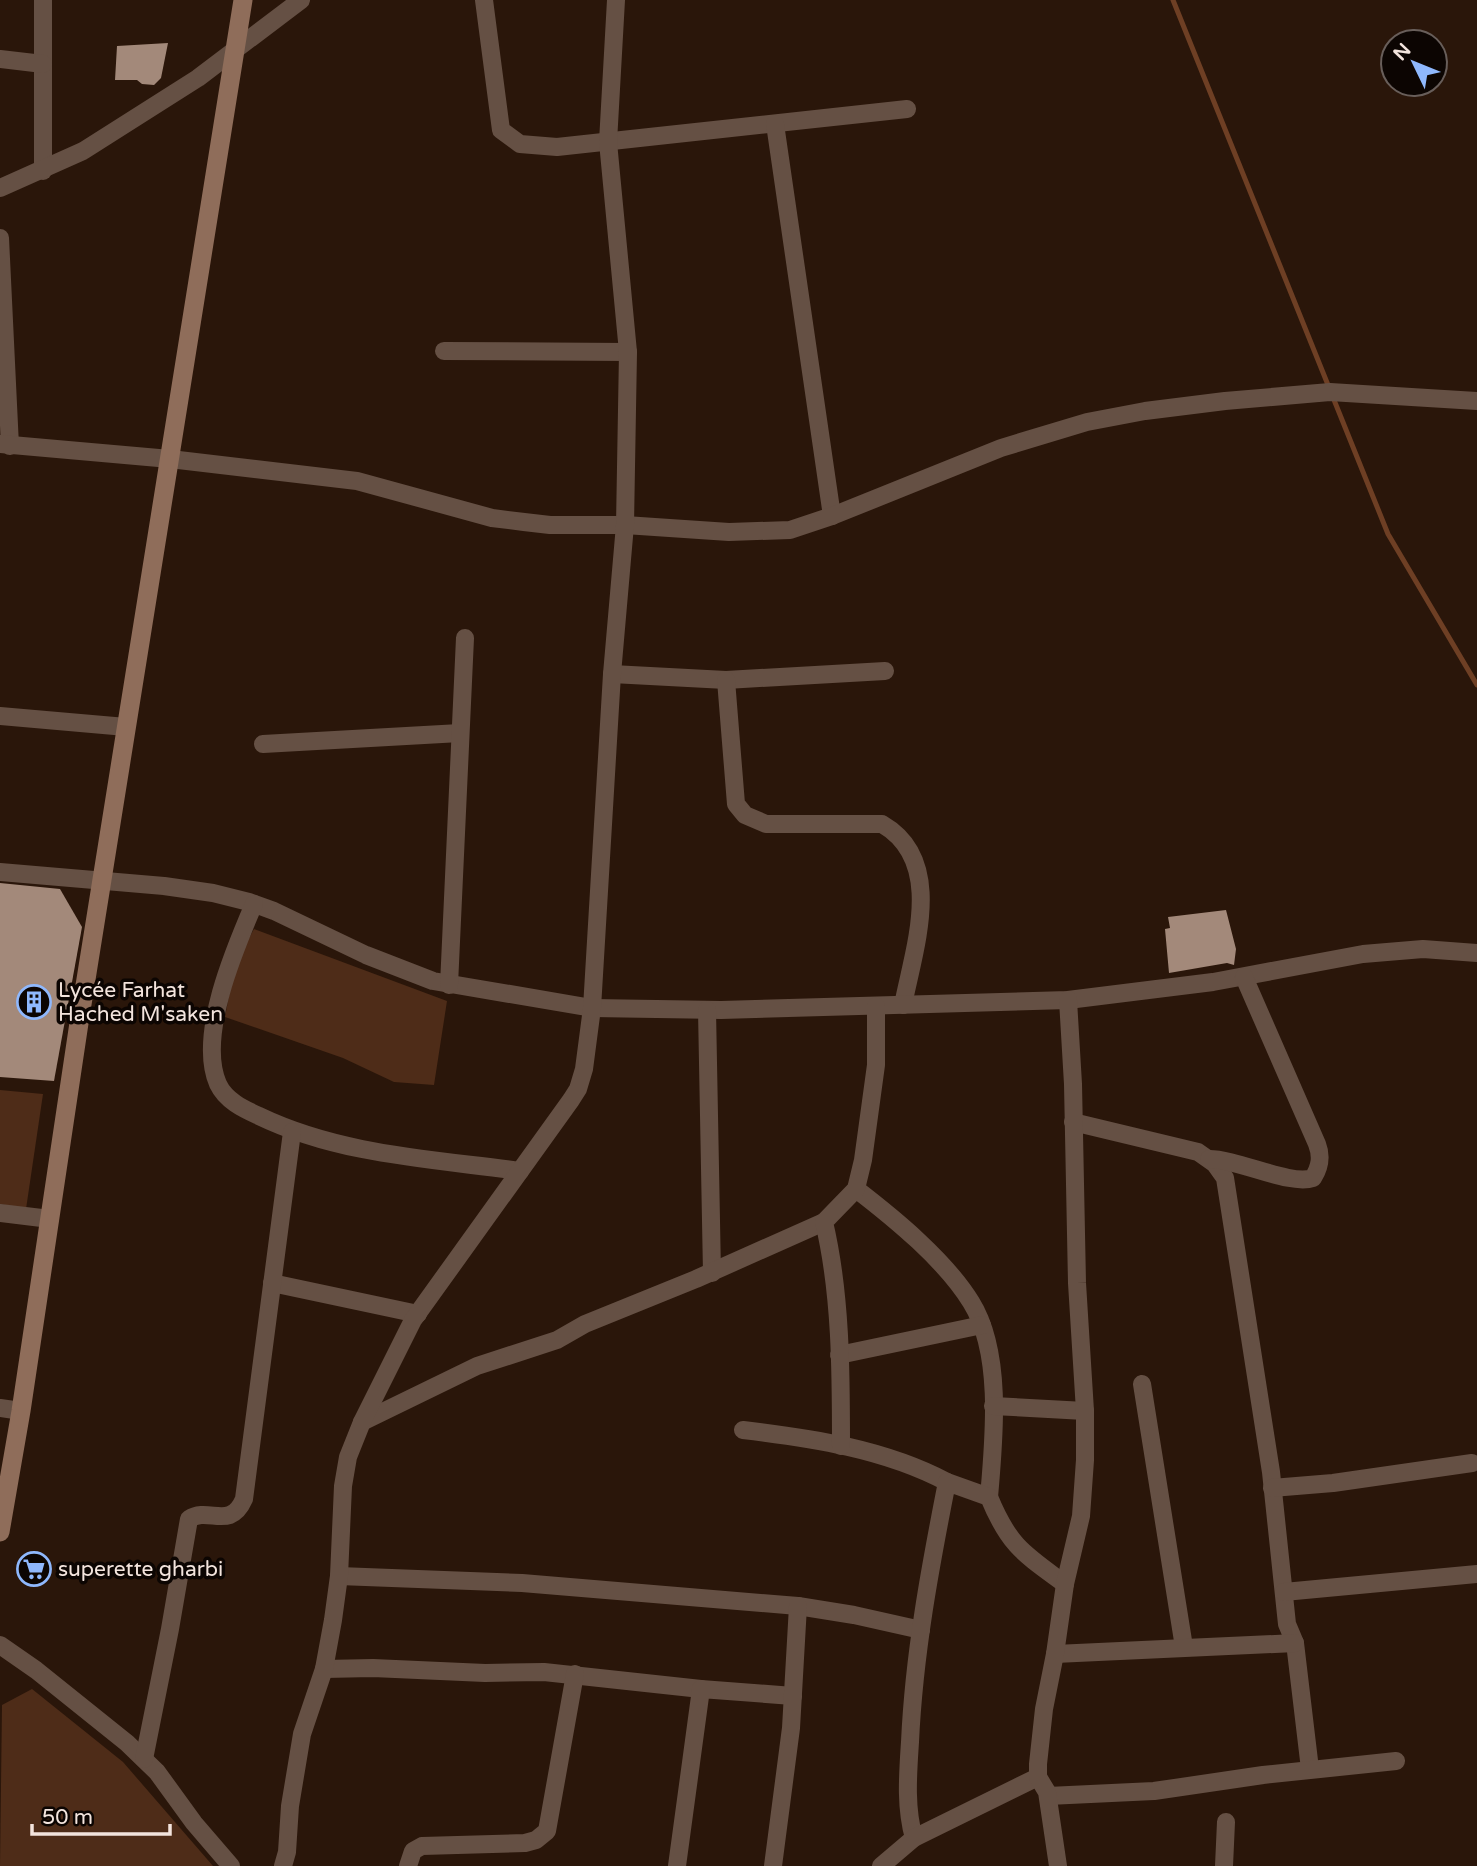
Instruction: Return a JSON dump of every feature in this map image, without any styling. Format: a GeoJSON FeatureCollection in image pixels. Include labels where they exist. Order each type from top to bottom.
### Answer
{"type":"FeatureCollection","features":[{"type":"Feature","properties":{"kind":"main road"},"geometry":{"type":"LineString","coordinates":[[0,1532],[101,880],[243,0]]}},
{"type":"Feature","properties":{"kind":"street"},"geometry":{"type":"LineString","coordinates":[[43,0],[43,171]]}},
{"type":"Feature","properties":{"kind":"street"},"geometry":{"type":"LineString","coordinates":[[0,188],[83,151],[198,78],[301,0]]}},
{"type":"Feature","properties":{"kind":"street"},"geometry":{"type":"LineString","coordinates":[[484,0],[501,130],[520,144],[557,147],[907,109]]}},
{"type":"Feature","properties":{"kind":"street"},"geometry":{"type":"LineString","coordinates":[[283,1866],[302,1734],[324,1669],[340,1576],[344,1474],[348,1457],[362,1422],[418,1314],[578,1089],[584,1069],[592,1008],[612,674],[625,525],[628,352],[608,142],[616,0]]}},
{"type":"Feature","properties":{"kind":"street"},"geometry":{"type":"LineString","coordinates":[[0,60],[43,64]]}},
{"type":"Feature","properties":{"kind":"street"},"geometry":{"type":"LineString","coordinates":[[775,124],[832,516]]}},
{"type":"Feature","properties":{"kind":"street"},"geometry":{"type":"LineString","coordinates":[[0,238],[5,445],[170,459],[357,481],[492,518],[550,525],[625,525],[729,531],[790,530],[832,516],[1001,448],[1087,422],[1212,403],[1330,392],[1477,401]]}},
{"type":"Feature","properties":{"kind":"street"},"geometry":{"type":"LineString","coordinates":[[444,351],[628,352]]}},
{"type":"Feature","properties":{"kind":"street"},"geometry":{"type":"LineString","coordinates":[[449,985],[465,638]]}},
{"type":"Feature","properties":{"kind":"street"},"geometry":{"type":"LineString","coordinates":[[612,674],[726,680],[885,671]]}},
{"type":"Feature","properties":{"kind":"street"},"geometry":{"type":"LineString","coordinates":[[726,680],[736,804],[745,816],[766,824],[882,824],[890,828],[909,849],[919,875],[920,908],[903,1005]]}},
{"type":"Feature","properties":{"kind":"street"},"geometry":{"type":"LineString","coordinates":[[0,716],[126,727]]}},
{"type":"Feature","properties":{"kind":"street"},"geometry":{"type":"LineString","coordinates":[[264,744],[460,733]]}},
{"type":"Feature","properties":{"kind":"street"},"geometry":{"type":"LineString","coordinates":[[0,872],[213,893],[254,904],[308,926],[385,964],[449,985],[592,1008],[708,1010],[1068,1000],[1154,991],[1244,977],[1334,958],[1396,950],[1477,953]]}},
{"type":"Feature","properties":{"kind":"street"},"geometry":{"type":"LineString","coordinates":[[254,904],[221,986],[213,1043],[218,1085],[229,1098],[240,1107],[292,1132],[327,1142],[520,1171]]}},
{"type":"Feature","properties":{"kind":"street"},"geometry":{"type":"LineString","coordinates":[[1209,1159],[1227,1160],[1300,1181],[1313,1178],[1320,1164],[1321,1154],[1317,1144],[1244,977]]}},
{"type":"Feature","properties":{"kind":"street"},"geometry":{"type":"LineString","coordinates":[[1058,1866],[1048,1796],[1038,1777],[1044,1709],[1065,1584],[1081,1516],[1085,1460],[1068,1000]]}},
{"type":"Feature","properties":{"kind":"street"},"geometry":{"type":"LineString","coordinates":[[362,1422],[477,1366],[557,1340],[585,1324],[712,1273],[824,1222],[856,1189],[863,1160],[876,1065],[876,1006]]}},
{"type":"Feature","properties":{"kind":"street"},"geometry":{"type":"LineString","coordinates":[[708,1010],[712,1273]]}},
{"type":"Feature","properties":{"kind":"street"},"geometry":{"type":"LineString","coordinates":[[1073,1122],[1198,1152],[1221,1169],[1225,1178],[1272,1488],[1287,1624],[1295,1643],[1310,1769]]}},
{"type":"Feature","properties":{"kind":"street"},"geometry":{"type":"LineString","coordinates":[[144,1759],[189,1519],[197,1515],[230,1516],[244,1499],[292,1132]]}},
{"type":"Feature","properties":{"kind":"street"},"geometry":{"type":"LineString","coordinates":[[856,1189],[928,1251],[971,1303],[982,1325],[988,1349],[993,1406],[989,1497],[1003,1529],[1014,1545],[1065,1584]]}},
{"type":"Feature","properties":{"kind":"street"},"geometry":{"type":"LineString","coordinates":[[0,1213],[50,1219]]}},
{"type":"Feature","properties":{"kind":"street"},"geometry":{"type":"LineString","coordinates":[[824,1222],[832,1254],[839,1355],[841,1446]]}},
{"type":"Feature","properties":{"kind":"street"},"geometry":{"type":"LineString","coordinates":[[272,1283],[418,1314]]}},
{"type":"Feature","properties":{"kind":"street"},"geometry":{"type":"LineString","coordinates":[[839,1355],[982,1325]]}},
{"type":"Feature","properties":{"kind":"street"},"geometry":{"type":"LineString","coordinates":[[1142,1384],[1184,1647]]}},
{"type":"Feature","properties":{"kind":"street"},"geometry":{"type":"LineString","coordinates":[[993,1406],[1085,1411]]}},
{"type":"Feature","properties":{"kind":"street"},"geometry":{"type":"LineString","coordinates":[[0,1408],[21,1410]]}},
{"type":"Feature","properties":{"kind":"street"},"geometry":{"type":"LineString","coordinates":[[743,1430],[841,1446],[902,1462],[989,1497]]}},
{"type":"Feature","properties":{"kind":"street"},"geometry":{"type":"LineString","coordinates":[[1272,1488],[1344,1482],[1472,1463]]}},
{"type":"Feature","properties":{"kind":"street"},"geometry":{"type":"LineString","coordinates":[[914,1838],[908,1807],[911,1712],[921,1630],[947,1482]]}},
{"type":"Feature","properties":{"kind":"street"},"geometry":{"type":"LineString","coordinates":[[1284,1592],[1477,1574]]}},
{"type":"Feature","properties":{"kind":"street"},"geometry":{"type":"LineString","coordinates":[[340,1576],[456,1578],[533,1583],[798,1606],[876,1619],[921,1630]]}},
{"type":"Feature","properties":{"kind":"street"},"geometry":{"type":"LineString","coordinates":[[773,1866],[793,1696],[798,1606]]}},
{"type":"Feature","properties":{"kind":"street"},"geometry":{"type":"LineString","coordinates":[[1055,1654],[1295,1643]]}},
{"type":"Feature","properties":{"kind":"street"},"geometry":{"type":"LineString","coordinates":[[0,1645],[36,1670],[144,1759],[231,1866]]}},
{"type":"Feature","properties":{"kind":"street"},"geometry":{"type":"LineString","coordinates":[[324,1669],[575,1674],[701,1689],[793,1696]]}},
{"type":"Feature","properties":{"kind":"street"},"geometry":{"type":"LineString","coordinates":[[408,1866],[413,1851],[422,1846],[525,1843],[536,1840],[547,1831],[575,1674]]}},
{"type":"Feature","properties":{"kind":"street"},"geometry":{"type":"LineString","coordinates":[[677,1866],[701,1689]]}},
{"type":"Feature","properties":{"kind":"street"},"geometry":{"type":"LineString","coordinates":[[1048,1796],[1154,1791],[1310,1769],[1396,1761]]}},
{"type":"Feature","properties":{"kind":"street"},"geometry":{"type":"LineString","coordinates":[[881,1866],[914,1838],[1038,1777]]}},
{"type":"Feature","properties":{"kind":"street"},"geometry":{"type":"LineString","coordinates":[[1224,1866],[1226,1822]]}},
{"type":"Feature","properties":{"kind":"shaded area"},"geometry":{"type":"Polygon","coordinates":[[[254,929],[447,1001],[434,1085],[394,1082],[343,1058],[225,1017],[235,964],[254,929]]]}},
{"type":"Feature","properties":{"kind":"shaded area"},"geometry":{"type":"Polygon","coordinates":[[[0,1090],[43,1094],[26,1209],[0,1204],[0,1090]]]}},
{"type":"Feature","properties":{"kind":"shaded area"},"geometry":{"type":"Polygon","coordinates":[[[32,1689],[123,1762],[213,1866],[0,1866],[2,1705],[32,1689]]]}},
{"type":"Feature","properties":{"kind":"building"},"geometry":{"type":"Polygon","coordinates":[[[168,43],[161,78],[154,85],[142,84],[137,80],[115,80],[117,46],[168,43]]]}},
{"type":"Feature","properties":{"kind":"building","name":"Lycée Farhat Hached M'saken"},"geometry":{"type":"Polygon","coordinates":[[[0,883],[60,889],[82,927],[54,1081],[0,1077],[0,883]]]}},
{"type":"Feature","properties":{"kind":"building"},"geometry":{"type":"Polygon","coordinates":[[[1226,910],[1236,949],[1234,965],[1227,963],[1169,973],[1165,929],[1170,928],[1168,917],[1226,910]]]}},
{"type":"Feature","properties":{"kind":"waterway"},"geometry":{"type":"LineString","coordinates":[[1173,0],[1388,534],[1477,685]]}},
{"type":"Feature","properties":{"kind":"place","name":"Lycée Farhat Hached M'saken"},"geometry":{"type":"Point","coordinates":[34,1002]}},
{"type":"Feature","properties":{"kind":"place","name":"superette gharbi"},"geometry":{"type":"Point","coordinates":[34,1569]}}]}
